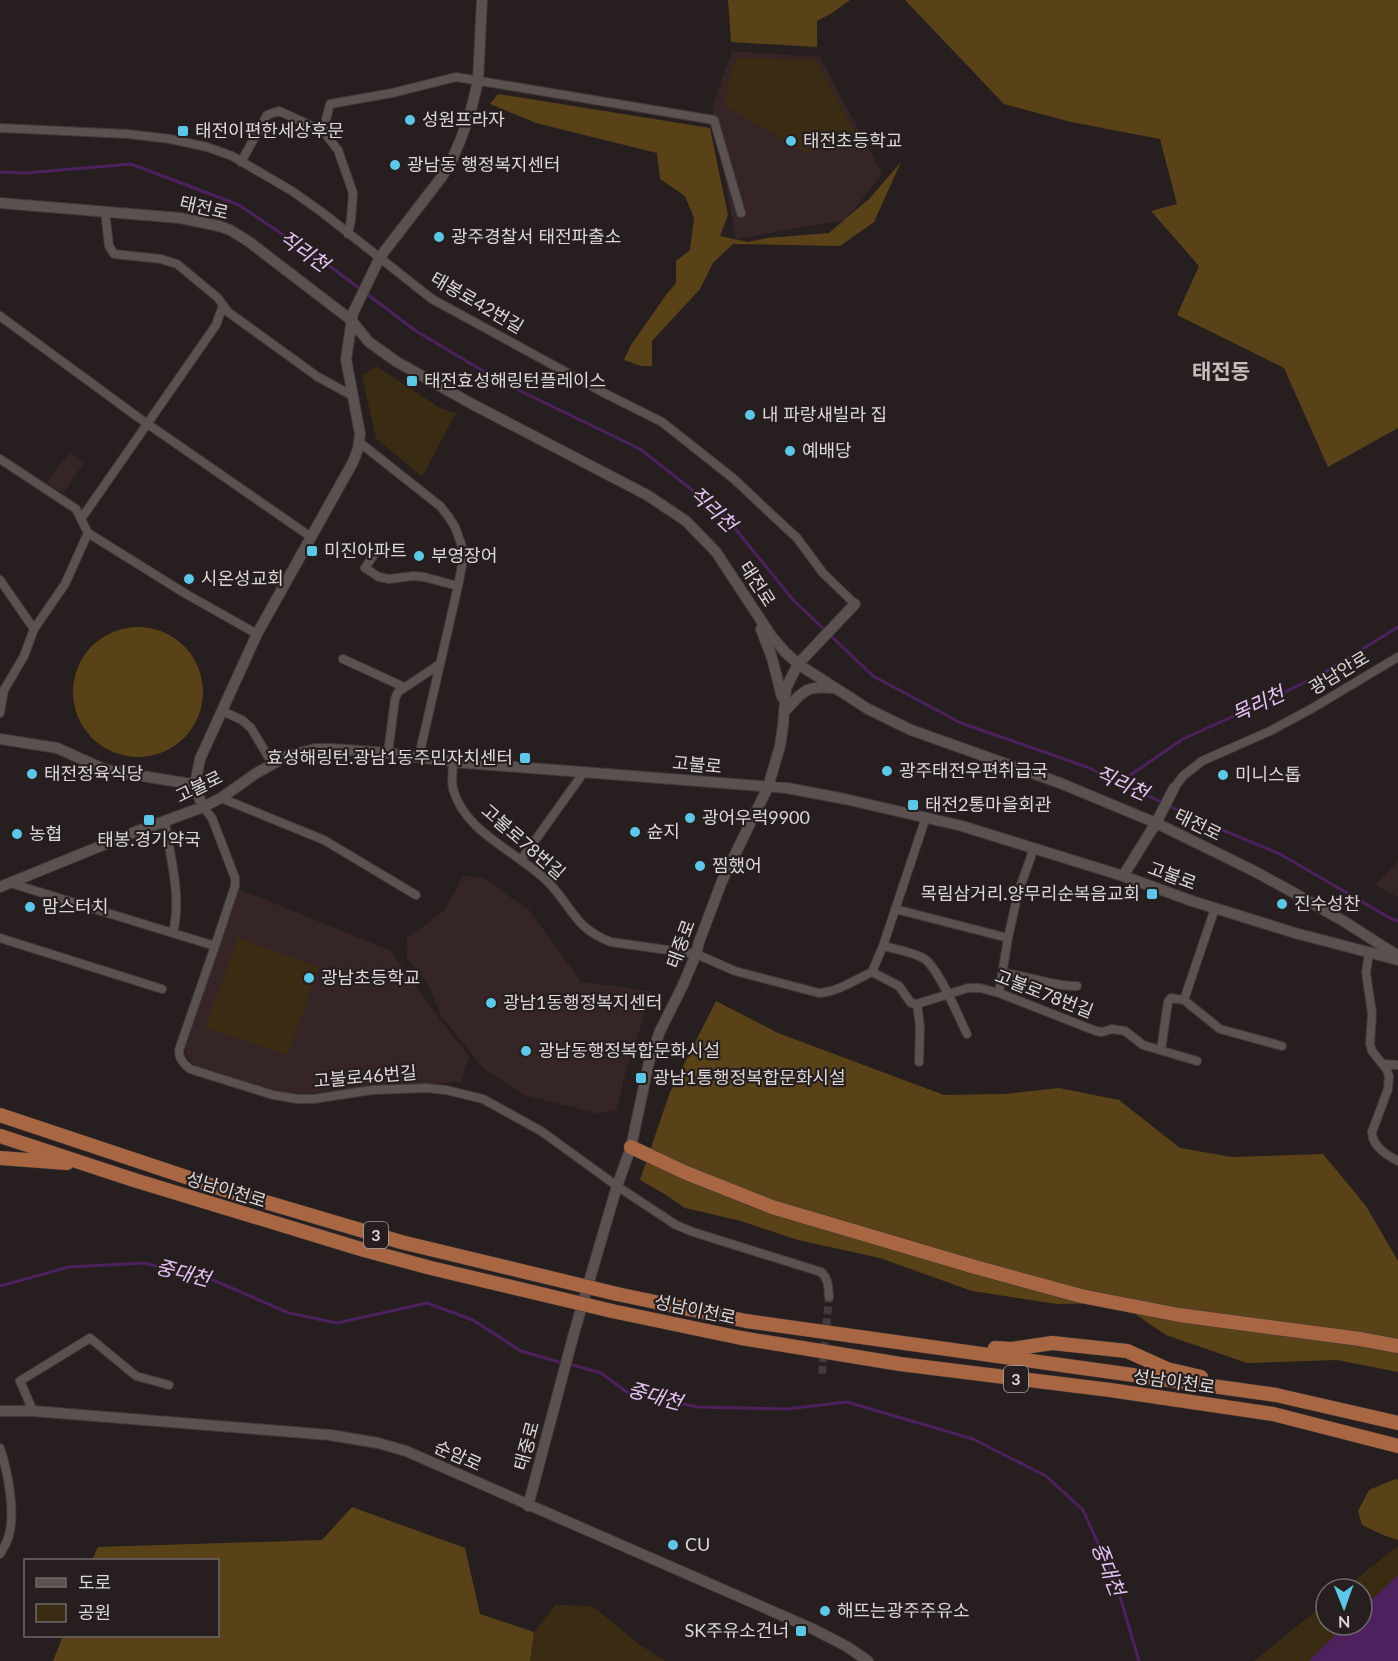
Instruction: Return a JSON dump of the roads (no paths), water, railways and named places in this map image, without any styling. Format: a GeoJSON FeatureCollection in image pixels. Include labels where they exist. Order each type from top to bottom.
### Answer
{"type":"FeatureCollection","features":[{"type":"Feature","properties":{"kind":"highway"},"geometry":{"type":"LineString","coordinates":[[0,1110],[17,1121]]}},
{"type":"Feature","properties":{"kind":"highway","name":"성남이천로"},"geometry":{"type":"LineString","coordinates":[[0,1115],[251,1198],[401,1242],[617,1294],[746,1321],[1276,1395],[1398,1423]]}},
{"type":"Feature","properties":{"kind":"highway","name":"성남이천로"},"geometry":{"type":"LineString","coordinates":[[0,1136],[134,1180],[364,1250],[612,1311],[741,1338],[900,1364],[1110,1390],[1273,1414],[1398,1446]]}},
{"type":"Feature","properties":{"kind":"highway"},"geometry":{"type":"LineString","coordinates":[[631,1147],[684,1172],[772,1207],[1081,1296],[1179,1315],[1398,1346]]}},
{"type":"Feature","properties":{"kind":"highway"},"geometry":{"type":"LineString","coordinates":[[0,1158],[91,1165]]}},
{"type":"Feature","properties":{"kind":"highway"},"geometry":{"type":"LineString","coordinates":[[910,1344],[1012,1349],[1052,1343],[1127,1351],[1167,1369],[1276,1395]]}},
{"type":"Feature","properties":{"kind":"street"},"geometry":{"type":"LineString","coordinates":[[203,807],[195,784],[200,759],[257,634],[353,462],[358,449],[360,434],[346,359],[352,317],[380,257],[451,162],[470,114],[478,81],[482,0]]}},
{"type":"Feature","properties":{"kind":"street"},"geometry":{"type":"LineString","coordinates":[[322,131],[330,104],[392,93],[456,77],[714,120],[741,213]]}},
{"type":"Feature","properties":{"kind":"street"},"geometry":{"type":"LineString","coordinates":[[241,162],[267,115],[279,111],[322,131],[338,150],[353,193],[348,234]]}},
{"type":"Feature","properties":{"kind":"street","name":"태봉로42번길"},"geometry":{"type":"LineString","coordinates":[[0,128],[128,134],[170,139],[207,147],[276,181],[307,201],[432,299],[662,422],[734,479],[797,538],[823,573],[855,604]]}},
{"type":"Feature","properties":{"kind":"street","name":"태전로"},"geometry":{"type":"LineString","coordinates":[[0,203],[180,218],[230,230],[352,317],[369,342],[406,367],[647,495],[686,521],[716,552],[772,637],[798,664],[868,709],[902,726],[1157,819],[1337,917],[1398,958]]}},
{"type":"Feature","properties":{"kind":"street"},"geometry":{"type":"LineString","coordinates":[[105,212],[109,246],[114,254],[177,264],[218,298],[228,312],[318,377],[353,396]]}},
{"type":"Feature","properties":{"kind":"street"},"geometry":{"type":"LineString","coordinates":[[81,519],[216,325],[223,305]]}},
{"type":"Feature","properties":{"kind":"street"},"geometry":{"type":"LineString","coordinates":[[0,315],[147,424],[311,537]]}},
{"type":"Feature","properties":{"kind":"street"},"geometry":{"type":"LineString","coordinates":[[359,442],[440,506],[455,527],[463,549],[459,586],[419,756]]}},
{"type":"Feature","properties":{"kind":"street"},"geometry":{"type":"LineString","coordinates":[[0,459],[76,509],[88,533],[186,594],[257,634]]}},
{"type":"Feature","properties":{"kind":"street"},"geometry":{"type":"LineString","coordinates":[[0,713],[4,690],[24,656],[34,628],[65,584],[88,533]]}},
{"type":"Feature","properties":{"kind":"street"},"geometry":{"type":"LineString","coordinates":[[375,553],[365,568],[379,577],[389,579],[424,577],[459,586]]}},
{"type":"Feature","properties":{"kind":"street"},"geometry":{"type":"LineString","coordinates":[[0,580],[34,628]]}},
{"type":"Feature","properties":{"kind":"street","name":"태중로"},"geometry":{"type":"LineString","coordinates":[[528,1506],[617,1186],[631,1147],[649,1062],[660,1031],[696,954],[722,882],[768,787],[780,746],[786,688],[798,664],[855,604]]}},
{"type":"Feature","properties":{"kind":"street"},"geometry":{"type":"LineString","coordinates":[[754,609],[772,658],[784,712]]}},
{"type":"Feature","properties":{"kind":"street","name":"광남안로"},"geometry":{"type":"LineString","coordinates":[[1173,788],[1183,776],[1202,761],[1270,731],[1398,657]]}},
{"type":"Feature","properties":{"kind":"street"},"geometry":{"type":"LineString","coordinates":[[343,659],[404,687]]}},
{"type":"Feature","properties":{"kind":"street"},"geometry":{"type":"LineString","coordinates":[[388,753],[395,699],[398,692],[440,664]]}},
{"type":"Feature","properties":{"kind":"street"},"geometry":{"type":"LineString","coordinates":[[784,712],[805,690],[818,687],[837,689]]}},
{"type":"Feature","properties":{"kind":"street"},"geometry":{"type":"LineString","coordinates":[[222,711],[242,720],[251,729],[272,764]]}},
{"type":"Feature","properties":{"kind":"street"},"geometry":{"type":"LineString","coordinates":[[0,739],[57,748],[106,770],[195,784]]}},
{"type":"Feature","properties":{"kind":"street","name":"고불로"},"geometry":{"type":"LineString","coordinates":[[5,885],[203,807],[221,798],[272,764],[294,753],[315,749],[388,753],[453,762],[768,787],[845,799],[926,817],[1034,848],[1295,933],[1398,958]]}},
{"type":"Feature","properties":{"kind":"street","name":"고불로78번길"},"geometry":{"type":"LineString","coordinates":[[453,762],[453,790],[463,809],[482,832],[538,872],[551,885],[575,918],[598,937],[611,942],[696,954],[735,971],[819,993],[827,993],[872,972]]}},
{"type":"Feature","properties":{"kind":"street"},"geometry":{"type":"LineString","coordinates":[[521,860],[584,772]]}},
{"type":"Feature","properties":{"kind":"street"},"geometry":{"type":"LineString","coordinates":[[1123,876],[1173,788]]}},
{"type":"Feature","properties":{"kind":"street"},"geometry":{"type":"LineString","coordinates":[[221,798],[324,840],[416,895]]}},
{"type":"Feature","properties":{"kind":"street","name":"고불로46번길"},"geometry":{"type":"LineString","coordinates":[[203,807],[212,818],[235,879],[235,886],[179,1050],[179,1056],[190,1069],[273,1095],[298,1099],[313,1099],[372,1089],[426,1088],[446,1090],[483,1099],[541,1131],[676,1225],[821,1272],[826,1276],[829,1297]]}},
{"type":"Feature","properties":{"kind":"street"},"geometry":{"type":"LineString","coordinates":[[919,1062],[920,1027],[917,1004],[910,1004],[899,986],[872,972],[883,946],[926,817]]}},
{"type":"Feature","properties":{"kind":"street"},"geometry":{"type":"LineString","coordinates":[[165,821],[177,902],[177,918],[173,933]]}},
{"type":"Feature","properties":{"kind":"street"},"geometry":{"type":"LineString","coordinates":[[999,993],[1018,893],[1034,848]]}},
{"type":"Feature","properties":{"kind":"street"},"geometry":{"type":"LineString","coordinates":[[5,885],[215,946]]}},
{"type":"Feature","properties":{"kind":"street"},"geometry":{"type":"LineString","coordinates":[[1184,1000],[1215,908]]}},
{"type":"Feature","properties":{"kind":"street"},"geometry":{"type":"LineString","coordinates":[[895,909],[1008,938]]}},
{"type":"Feature","properties":{"kind":"street"},"geometry":{"type":"LineString","coordinates":[[0,938],[162,990]]}},
{"type":"Feature","properties":{"kind":"street"},"geometry":{"type":"LineString","coordinates":[[883,946],[925,958],[948,995],[967,1034]]}},
{"type":"Feature","properties":{"kind":"street"},"geometry":{"type":"LineString","coordinates":[[1370,953],[1366,974],[1372,1013],[1372,1052],[1388,1070],[1389,1076],[1389,1089],[1372,1132],[1372,1138],[1374,1144],[1398,1161]]}},
{"type":"Feature","properties":{"kind":"street"},"geometry":{"type":"LineString","coordinates":[[1002,973],[1062,986],[1077,986]]}},
{"type":"Feature","properties":{"kind":"street","name":"고불로78번길"},"geometry":{"type":"LineString","coordinates":[[917,1004],[968,988],[980,987],[1096,1031],[1125,1030],[1143,1045],[1197,1061]]}},
{"type":"Feature","properties":{"kind":"street"},"geometry":{"type":"LineString","coordinates":[[1161,1050],[1168,1002],[1172,998],[1184,1000],[1220,1029],[1282,1046]]}},
{"type":"Feature","properties":{"kind":"street"},"geometry":{"type":"LineString","coordinates":[[1383,1064],[1398,1065]]}},
{"type":"Feature","properties":{"kind":"street"},"geometry":{"type":"LineString","coordinates":[[33,1411],[20,1381],[90,1338],[136,1376],[169,1385]]}},
{"type":"Feature","properties":{"kind":"street","name":"순암로"},"geometry":{"type":"LineString","coordinates":[[0,1411],[33,1411],[330,1435],[406,1451],[813,1629],[846,1646],[868,1661]]}},
{"type":"Feature","properties":{"kind":"street"},"geometry":{"type":"LineString","coordinates":[[0,1448],[11,1495],[8,1540],[0,1554]]}},
{"type":"Feature","properties":{"kind":"waterway","name":"직리천"},"geometry":{"type":"LineString","coordinates":[[0,172],[26,173],[131,164],[239,205],[331,267],[416,331],[498,380],[640,449],[724,515],[794,601],[825,630]]}},
{"type":"Feature","properties":{"kind":"waterway","name":"목리천"},"geometry":{"type":"LineString","coordinates":[[1120,782],[1183,739],[1322,674],[1398,627]]}},
{"type":"Feature","properties":{"kind":"waterway","name":"직리천"},"geometry":{"type":"LineString","coordinates":[[830,635],[873,676],[961,723],[1087,767],[1201,821],[1280,854],[1398,921]]}},
{"type":"Feature","properties":{"kind":"waterway","name":"중대천"},"geometry":{"type":"LineString","coordinates":[[0,1286],[69,1267],[144,1263],[213,1280],[289,1313],[337,1323],[427,1303],[473,1320],[521,1351],[562,1363]]}},
{"type":"Feature","properties":{"kind":"waterway","name":"중대천"},"geometry":{"type":"LineString","coordinates":[[569,1364],[601,1373],[628,1393],[698,1407],[787,1409],[847,1402],[973,1439],[1046,1476],[1083,1510],[1117,1586],[1139,1661]]}},
{"type":"Feature","properties":{"kind":"tunnel"},"geometry":{"type":"LineString","coordinates":[[822,1374],[829,1297]]}},
{"type":"Feature","properties":{"kind":"place","name":"성원프라자"},"geometry":{"type":"Point","coordinates":[410,120]}},
{"type":"Feature","properties":{"kind":"place","name":"태전이편한세상후문"},"geometry":{"type":"Point","coordinates":[183,131]}},
{"type":"Feature","properties":{"kind":"place","name":"태전초등학교"},"geometry":{"type":"Point","coordinates":[791,141]}},
{"type":"Feature","properties":{"kind":"place","name":"광남동 행정복지센터"},"geometry":{"type":"Point","coordinates":[395,165]}},
{"type":"Feature","properties":{"kind":"place","name":"광주경찰서 태전파출소"},"geometry":{"type":"Point","coordinates":[439,237]}},
{"type":"Feature","properties":{"kind":"place","name":"태전효성해링턴플레이스"},"geometry":{"type":"Point","coordinates":[412,381]}},
{"type":"Feature","properties":{"kind":"place","name":"내 파랑새빌라 집"},"geometry":{"type":"Point","coordinates":[750,415]}},
{"type":"Feature","properties":{"kind":"place","name":"예배당"},"geometry":{"type":"Point","coordinates":[790,451]}},
{"type":"Feature","properties":{"kind":"place","name":"미진아파트"},"geometry":{"type":"Point","coordinates":[312,551]}},
{"type":"Feature","properties":{"kind":"place","name":"부영장어"},"geometry":{"type":"Point","coordinates":[419,556]}},
{"type":"Feature","properties":{"kind":"place","name":"시온성교회"},"geometry":{"type":"Point","coordinates":[189,579]}},
{"type":"Feature","properties":{"kind":"place","name":"효성해링턴.광남1동주민자치센터"},"geometry":{"type":"Point","coordinates":[525,758]}},
{"type":"Feature","properties":{"kind":"place","name":"광주태전우편취급국"},"geometry":{"type":"Point","coordinates":[887,771]}},
{"type":"Feature","properties":{"kind":"place","name":"태전정육식당"},"geometry":{"type":"Point","coordinates":[32,774]}},
{"type":"Feature","properties":{"kind":"place","name":"미니스톱"},"geometry":{"type":"Point","coordinates":[1223,775]}},
{"type":"Feature","properties":{"kind":"place","name":"태전2통마을회관"},"geometry":{"type":"Point","coordinates":[913,805]}},
{"type":"Feature","properties":{"kind":"place","name":"광어우럭9900"},"geometry":{"type":"Point","coordinates":[690,818]}},
{"type":"Feature","properties":{"kind":"place","name":"태봉.경기약국"},"geometry":{"type":"Point","coordinates":[149,820]}},
{"type":"Feature","properties":{"kind":"place","name":"슌지"},"geometry":{"type":"Point","coordinates":[635,832]}},
{"type":"Feature","properties":{"kind":"place","name":"농협"},"geometry":{"type":"Point","coordinates":[17,834]}},
{"type":"Feature","properties":{"kind":"place","name":"찜했어"},"geometry":{"type":"Point","coordinates":[700,866]}},
{"type":"Feature","properties":{"kind":"place","name":"목림삼거리.양무리순복음교회"},"geometry":{"type":"Point","coordinates":[1152,894]}},
{"type":"Feature","properties":{"kind":"place","name":"진수성찬"},"geometry":{"type":"Point","coordinates":[1282,904]}},
{"type":"Feature","properties":{"kind":"place","name":"맘스터치"},"geometry":{"type":"Point","coordinates":[30,907]}},
{"type":"Feature","properties":{"kind":"place","name":"광남초등학교"},"geometry":{"type":"Point","coordinates":[309,978]}},
{"type":"Feature","properties":{"kind":"place","name":"광남1동행정복지센터"},"geometry":{"type":"Point","coordinates":[491,1003]}},
{"type":"Feature","properties":{"kind":"place","name":"광남동행정복합문화시설"},"geometry":{"type":"Point","coordinates":[526,1051]}},
{"type":"Feature","properties":{"kind":"place","name":"광남1통행정복합문화시설"},"geometry":{"type":"Point","coordinates":[641,1078]}},
{"type":"Feature","properties":{"kind":"place","name":"CU"},"geometry":{"type":"Point","coordinates":[673,1545]}},
{"type":"Feature","properties":{"kind":"place","name":"해뜨는광주주유소"},"geometry":{"type":"Point","coordinates":[825,1611]}},
{"type":"Feature","properties":{"kind":"place","name":"SK주유소건너"},"geometry":{"type":"Point","coordinates":[801,1631]}},
{"type":"Feature","properties":{"kind":"district","name":"태전동"},"geometry":{"type":"Point","coordinates":[1221,372]}}]}
